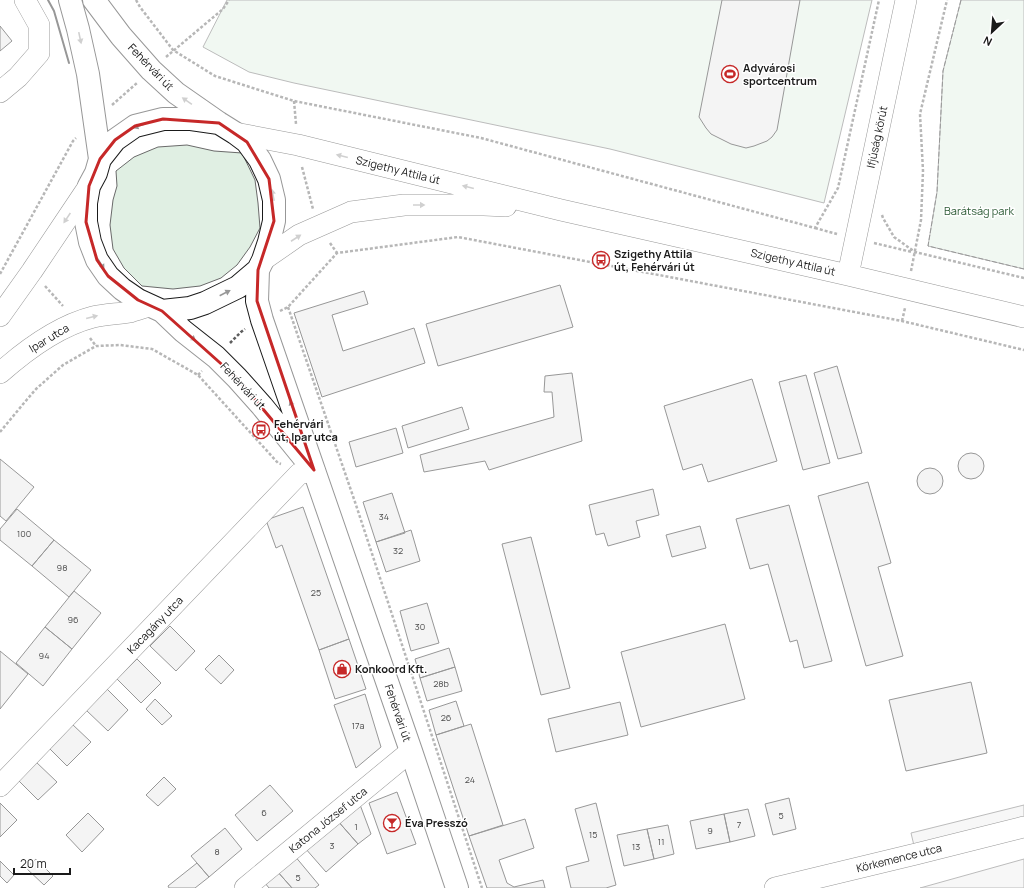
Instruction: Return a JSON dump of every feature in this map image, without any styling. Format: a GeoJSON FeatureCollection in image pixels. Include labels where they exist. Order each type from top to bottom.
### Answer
{"type":"FeatureCollection","features":[{"type":"Feature","properties":{"kind":"main road","name":"Fehérvári út"},"geometry":{"type":"LineString","coordinates":[[70,0],[88,74],[100,159]]}},
{"type":"Feature","properties":{"kind":"main road","name":"Fehérvári út"},"geometry":{"type":"LineString","coordinates":[[94,0],[121,36],[152,70],[176,93],[247,142],[260,160],[269,179],[274,200],[274,221],[261,265],[257,301],[262,320],[307,472],[412,751],[457,888]]}},
{"type":"Feature","properties":{"kind":"main road","name":"Fehérvári út"},"geometry":{"type":"LineString","coordinates":[[227,128],[191,119],[163,119],[135,126],[115,140],[100,159],[96,173],[89,186],[86,203],[86,222],[90,242],[97,260],[108,276],[122,289],[138,300],[156,308],[216,357],[238,378],[262,406],[307,472]]}},
{"type":"Feature","properties":{"kind":"main road"},"geometry":{"type":"LineString","coordinates":[[156,308],[190,308],[205,303],[238,287],[261,265]]}},
{"type":"Feature","properties":{"kind":"street"},"geometry":{"type":"LineString","coordinates":[[0,92],[18,77],[39,53],[39,25],[25,0]]}},
{"type":"Feature","properties":{"kind":"street","name":"Ifjúság körút"},"geometry":{"type":"LineString","coordinates":[[848,275],[906,0]]}},
{"type":"Feature","properties":{"kind":"street","name":"Szigethy Attila út"},"geometry":{"type":"LineString","coordinates":[[227,128],[561,210],[848,275],[1024,317]]}},
{"type":"Feature","properties":{"kind":"street"},"geometry":{"type":"LineString","coordinates":[[0,316],[89,186]]}},
{"type":"Feature","properties":{"kind":"street","name":"Szigethy Attila út"},"geometry":{"type":"LineString","coordinates":[[261,265],[299,235],[351,212],[404,205],[484,205],[561,210]]}},
{"type":"Feature","properties":{"kind":"street","name":"Ipar utca"},"geometry":{"type":"LineString","coordinates":[[0,373],[19,356],[58,330],[77,322],[94,316],[156,308]]}},
{"type":"Feature","properties":{"kind":"street","name":"Kacagány utca"},"geometry":{"type":"LineString","coordinates":[[0,786],[307,472]]}},
{"type":"Feature","properties":{"kind":"street","name":"Katona József utca"},"geometry":{"type":"LineString","coordinates":[[245,888],[412,751]]}},
{"type":"Feature","properties":{"kind":"street","name":"Körkemence utca"},"geometry":{"type":"LineString","coordinates":[[775,888],[1024,826]]}},
{"type":"Feature","properties":{"kind":"path"},"geometry":{"type":"LineString","coordinates":[[136,0],[173,50],[215,76],[294,101],[481,138],[815,228],[838,188],[880,0]]}},
{"type":"Feature","properties":{"kind":"path"},"geometry":{"type":"LineString","coordinates":[[0,274],[73,141],[173,50],[224,9],[229,0]]}},
{"type":"Feature","properties":{"kind":"path"},"geometry":{"type":"LineString","coordinates":[[915,252],[920,220],[923,171],[920,114],[947,0]]}},
{"type":"Feature","properties":{"kind":"path"},"geometry":{"type":"LineString","coordinates":[[294,101],[298,145],[304,175],[318,226],[337,253]]}},
{"type":"Feature","properties":{"kind":"path"},"geometry":{"type":"LineString","coordinates":[[882,212],[882,218],[894,237],[915,252],[1024,278]]}},
{"type":"Feature","properties":{"kind":"path"},"geometry":{"type":"LineString","coordinates":[[198,375],[241,332],[288,307],[337,253],[458,237],[902,321],[1024,350]]}},
{"type":"Feature","properties":{"kind":"path"},"geometry":{"type":"LineString","coordinates":[[11,255],[32,271],[96,346]]}},
{"type":"Feature","properties":{"kind":"path"},"geometry":{"type":"LineString","coordinates":[[288,307],[482,888]]}},
{"type":"Feature","properties":{"kind":"path"},"geometry":{"type":"LineString","coordinates":[[0,432],[36,389],[63,365],[96,346],[120,345],[152,349],[198,375],[278,463],[307,472]]}},
{"type":"Feature","properties":{"kind":"highlighted area"},"geometry":{"type":"Polygon","coordinates":[[[163,119],[219,123],[247,142],[269,179],[274,221],[258,270],[257,301],[314,470],[237,378],[162,311],[138,300],[108,276],[97,260],[86,222],[89,186],[100,159],[115,140],[135,126],[163,119]]]}},
{"type":"Feature","properties":{"kind":"green space"},"geometry":{"type":"Polygon","coordinates":[[[227,0],[872,0],[824,203],[610,149],[294,83],[249,72],[203,47],[227,0]]]}},
{"type":"Feature","properties":{"kind":"green space","name":"Barátság park"},"geometry":{"type":"Polygon","coordinates":[[[961,0],[1024,0],[1024,269],[928,246],[937,192],[943,71],[961,0]]]}},
{"type":"Feature","properties":{"kind":"green space"},"geometry":{"type":"Polygon","coordinates":[[[187,145],[214,151],[242,153],[255,180],[260,228],[250,247],[237,265],[221,278],[200,286],[173,289],[142,286],[124,268],[113,249],[110,225],[113,200],[117,186],[116,171],[134,157],[158,147],[187,145]]]}},
{"type":"Feature","properties":{"kind":"shaded area"},"geometry":{"type":"Polygon","coordinates":[[[1024,805],[1024,827],[916,854],[911,833],[1024,805]]]}},
{"type":"Feature","properties":{"kind":"shaded area"},"geometry":{"type":"Polygon","coordinates":[[[1024,859],[1024,888],[920,888],[1024,859]]]}},
{"type":"Feature","properties":{"kind":"building"},"geometry":{"type":"Polygon","coordinates":[[[722,0],[800,0],[777,130],[767,141],[746,148],[731,144],[711,134],[699,117],[722,0]]]}},
{"type":"Feature","properties":{"kind":"building"},"geometry":{"type":"Polygon","coordinates":[[[0,26],[12,41],[0,51],[0,26]]]}},
{"type":"Feature","properties":{"kind":"building"},"geometry":{"type":"Polygon","coordinates":[[[560,285],[573,327],[438,366],[426,324],[560,285]]]}},
{"type":"Feature","properties":{"kind":"building"},"geometry":{"type":"Polygon","coordinates":[[[364,291],[368,304],[332,315],[343,351],[414,328],[425,363],[322,397],[294,313],[364,291]]]}},
{"type":"Feature","properties":{"kind":"building"},"geometry":{"type":"Polygon","coordinates":[[[837,366],[862,453],[838,459],[814,373],[837,366]]]}},
{"type":"Feature","properties":{"kind":"building"},"geometry":{"type":"Polygon","coordinates":[[[572,373],[582,441],[489,470],[485,461],[424,472],[420,455],[554,417],[552,392],[544,392],[545,376],[572,373]]]}},
{"type":"Feature","properties":{"kind":"building"},"geometry":{"type":"Polygon","coordinates":[[[806,375],[830,463],[803,470],[779,382],[806,375]]]}},
{"type":"Feature","properties":{"kind":"building"},"geometry":{"type":"Polygon","coordinates":[[[752,379],[777,461],[708,482],[702,464],[683,470],[664,406],[752,379]]]}},
{"type":"Feature","properties":{"kind":"building"},"geometry":{"type":"Polygon","coordinates":[[[462,407],[469,429],[408,448],[402,426],[462,407]]]}},
{"type":"Feature","properties":{"kind":"building"},"geometry":{"type":"Polygon","coordinates":[[[396,428],[403,453],[356,467],[349,442],[396,428]]]}},
{"type":"Feature","properties":{"kind":"building"},"geometry":{"type":"Polygon","coordinates":[[[971,453],[980,457],[984,466],[980,475],[971,479],[962,475],[958,466],[962,457],[971,453]]]}},
{"type":"Feature","properties":{"kind":"building"},"geometry":{"type":"Polygon","coordinates":[[[0,459],[34,487],[6,521],[0,516],[0,459]]]}},
{"type":"Feature","properties":{"kind":"building"},"geometry":{"type":"Polygon","coordinates":[[[930,468],[939,472],[943,481],[939,490],[930,494],[921,490],[917,481],[921,472],[930,468]]]}},
{"type":"Feature","properties":{"kind":"building"},"geometry":{"type":"Polygon","coordinates":[[[868,482],[891,563],[878,567],[903,656],[866,666],[818,496],[868,482]]]}},
{"type":"Feature","properties":{"kind":"building"},"geometry":{"type":"Polygon","coordinates":[[[653,489],[659,515],[636,521],[640,537],[608,546],[604,533],[596,535],[589,505],[653,489]]]}},
{"type":"Feature","properties":{"kind":"building"},"geometry":{"type":"Polygon","coordinates":[[[392,493],[405,533],[376,542],[363,502],[392,493]]]}},
{"type":"Feature","properties":{"kind":"building"},"geometry":{"type":"Polygon","coordinates":[[[789,505],[832,661],[804,668],[797,640],[790,642],[768,564],[750,569],[736,519],[789,505]]]}},
{"type":"Feature","properties":{"kind":"building"},"geometry":{"type":"Polygon","coordinates":[[[303,507],[349,639],[319,650],[282,545],[276,548],[266,520],[303,507]]]}},
{"type":"Feature","properties":{"kind":"building"},"geometry":{"type":"Polygon","coordinates":[[[17,509],[54,540],[32,566],[0,540],[0,529],[17,509]]]}},
{"type":"Feature","properties":{"kind":"building"},"geometry":{"type":"Polygon","coordinates":[[[700,526],[706,548],[672,557],[666,535],[700,526]]]}},
{"type":"Feature","properties":{"kind":"building"},"geometry":{"type":"Polygon","coordinates":[[[411,530],[420,561],[386,572],[376,542],[411,530]]]}},
{"type":"Feature","properties":{"kind":"building"},"geometry":{"type":"Polygon","coordinates":[[[531,537],[570,688],[541,695],[502,544],[531,537]]]}},
{"type":"Feature","properties":{"kind":"building"},"geometry":{"type":"Polygon","coordinates":[[[54,540],[91,570],[69,597],[32,566],[54,540]]]}},
{"type":"Feature","properties":{"kind":"building"},"geometry":{"type":"Polygon","coordinates":[[[74,591],[101,613],[72,649],[45,627],[74,591]]]}},
{"type":"Feature","properties":{"kind":"building"},"geometry":{"type":"Polygon","coordinates":[[[427,603],[439,643],[411,651],[400,611],[427,603]]]}},
{"type":"Feature","properties":{"kind":"building"},"geometry":{"type":"Polygon","coordinates":[[[725,624],[745,699],[641,727],[621,652],[725,624]]]}},
{"type":"Feature","properties":{"kind":"building"},"geometry":{"type":"Polygon","coordinates":[[[170,626],[195,651],[176,671],[150,646],[170,626]]]}},
{"type":"Feature","properties":{"kind":"building"},"geometry":{"type":"Polygon","coordinates":[[[45,627],[72,649],[43,686],[16,663],[45,627]]]}},
{"type":"Feature","properties":{"kind":"building","name":"Konkoord Kft."},"geometry":{"type":"Polygon","coordinates":[[[349,639],[366,689],[335,699],[319,650],[349,639]]]}},
{"type":"Feature","properties":{"kind":"building"},"geometry":{"type":"Polygon","coordinates":[[[449,648],[455,667],[420,678],[415,659],[449,648]]]}},
{"type":"Feature","properties":{"kind":"building"},"geometry":{"type":"Polygon","coordinates":[[[0,651],[28,674],[0,709],[0,651]]]}},
{"type":"Feature","properties":{"kind":"building"},"geometry":{"type":"Polygon","coordinates":[[[219,655],[234,670],[221,684],[205,669],[219,655]]]}},
{"type":"Feature","properties":{"kind":"building"},"geometry":{"type":"Polygon","coordinates":[[[137,659],[161,683],[141,703],[117,679],[137,659]]]}},
{"type":"Feature","properties":{"kind":"building"},"geometry":{"type":"Polygon","coordinates":[[[455,667],[462,691],[427,701],[420,678],[455,667]]]}},
{"type":"Feature","properties":{"kind":"building"},"geometry":{"type":"Polygon","coordinates":[[[971,682],[987,753],[906,771],[889,700],[971,682]]]}},
{"type":"Feature","properties":{"kind":"building"},"geometry":{"type":"Polygon","coordinates":[[[107,689],[128,710],[108,731],[86,710],[107,689]]]}},
{"type":"Feature","properties":{"kind":"building"},"geometry":{"type":"Polygon","coordinates":[[[365,694],[381,747],[356,768],[334,705],[365,694]]]}},
{"type":"Feature","properties":{"kind":"building"},"geometry":{"type":"Polygon","coordinates":[[[155,699],[172,716],[162,725],[146,709],[155,699]]]}},
{"type":"Feature","properties":{"kind":"building"},"geometry":{"type":"Polygon","coordinates":[[[456,701],[464,726],[436,735],[429,710],[456,701]]]}},
{"type":"Feature","properties":{"kind":"building"},"geometry":{"type":"Polygon","coordinates":[[[620,702],[628,735],[556,752],[548,719],[620,702]]]}},
{"type":"Feature","properties":{"kind":"building"},"geometry":{"type":"Polygon","coordinates":[[[72,724],[91,742],[67,766],[48,747],[72,724]]]}},
{"type":"Feature","properties":{"kind":"building"},"geometry":{"type":"Polygon","coordinates":[[[471,724],[503,825],[469,836],[436,735],[471,724]]]}},
{"type":"Feature","properties":{"kind":"building"},"geometry":{"type":"Polygon","coordinates":[[[35,761],[57,782],[38,800],[17,779],[35,761]]]}},
{"type":"Feature","properties":{"kind":"building"},"geometry":{"type":"Polygon","coordinates":[[[164,777],[176,789],[158,806],[146,795],[164,777]]]}},
{"type":"Feature","properties":{"kind":"building"},"geometry":{"type":"Polygon","coordinates":[[[270,785],[293,811],[257,841],[235,815],[270,785]]]}},
{"type":"Feature","properties":{"kind":"building","name":"Éva Presszó"},"geometry":{"type":"Polygon","coordinates":[[[397,792],[416,844],[387,854],[369,803],[397,792]]]}},
{"type":"Feature","properties":{"kind":"building"},"geometry":{"type":"Polygon","coordinates":[[[789,798],[796,829],[773,835],[765,804],[789,798]]]}},
{"type":"Feature","properties":{"kind":"building"},"geometry":{"type":"Polygon","coordinates":[[[359,802],[371,834],[358,844],[337,820],[359,802]]]}},
{"type":"Feature","properties":{"kind":"building"},"geometry":{"type":"Polygon","coordinates":[[[0,803],[17,820],[0,837],[0,803]]]}},
{"type":"Feature","properties":{"kind":"building"},"geometry":{"type":"Polygon","coordinates":[[[596,803],[616,885],[606,888],[571,888],[566,867],[589,861],[575,809],[596,803]]]}},
{"type":"Feature","properties":{"kind":"building"},"geometry":{"type":"Polygon","coordinates":[[[748,809],[755,836],[730,842],[724,814],[748,809]]]}},
{"type":"Feature","properties":{"kind":"building"},"geometry":{"type":"Polygon","coordinates":[[[88,813],[104,829],[82,852],[66,835],[88,813]]]}},
{"type":"Feature","properties":{"kind":"building"},"geometry":{"type":"Polygon","coordinates":[[[724,814],[730,842],[696,849],[690,821],[724,814]]]}},
{"type":"Feature","properties":{"kind":"building"},"geometry":{"type":"Polygon","coordinates":[[[525,819],[534,848],[499,860],[507,883],[514,887],[543,880],[545,888],[487,888],[469,836],[525,819]]]}},
{"type":"Feature","properties":{"kind":"building"},"geometry":{"type":"Polygon","coordinates":[[[337,820],[358,844],[326,872],[305,848],[337,820]]]}},
{"type":"Feature","properties":{"kind":"building"},"geometry":{"type":"Polygon","coordinates":[[[668,825],[674,854],[654,859],[647,829],[668,825]]]}},
{"type":"Feature","properties":{"kind":"building"},"geometry":{"type":"Polygon","coordinates":[[[225,828],[242,849],[209,877],[191,856],[225,828]]]}},
{"type":"Feature","properties":{"kind":"building"},"geometry":{"type":"Polygon","coordinates":[[[647,829],[654,859],[624,866],[617,835],[647,829]]]}},
{"type":"Feature","properties":{"kind":"building"},"geometry":{"type":"Polygon","coordinates":[[[294,855],[319,885],[315,888],[292,888],[277,871],[294,855]]]}},
{"type":"Feature","properties":{"kind":"building"},"geometry":{"type":"Polygon","coordinates":[[[36,859],[53,876],[44,885],[26,868],[36,859]]]}},
{"type":"Feature","properties":{"kind":"building"},"geometry":{"type":"Polygon","coordinates":[[[0,861],[14,875],[7,883],[0,876],[0,861]]]}},
{"type":"Feature","properties":{"kind":"building"},"geometry":{"type":"Polygon","coordinates":[[[197,863],[209,877],[195,888],[169,888],[168,886],[197,863]]]}},
{"type":"Feature","properties":{"kind":"building"},"geometry":{"type":"Polygon","coordinates":[[[277,871],[292,888],[269,888],[265,883],[277,871]]]}},
{"type":"Feature","properties":{"kind":"fence"},"geometry":{"type":"LineString","coordinates":[[961,0],[943,71],[937,192],[928,246],[1024,269]]}},
{"type":"Feature","properties":{"kind":"wall"},"geometry":{"type":"LineString","coordinates":[[48,0],[54,11],[69,63]]}},
{"type":"Feature","properties":{"kind":"place","name":"Adyvárosi sportcentrum"},"geometry":{"type":"Point","coordinates":[730,74]}},
{"type":"Feature","properties":{"kind":"place","name":"Szigethy Attila út, Fehérvári út"},"geometry":{"type":"Point","coordinates":[601,260]}},
{"type":"Feature","properties":{"kind":"place","name":"Fehérvári út, Ipar utca"},"geometry":{"type":"Point","coordinates":[261,430]}},
{"type":"Feature","properties":{"kind":"place","name":"Konkoord Kft."},"geometry":{"type":"Point","coordinates":[342,669]}},
{"type":"Feature","properties":{"kind":"place","name":"Éva Presszó"},"geometry":{"type":"Point","coordinates":[392,823]}}]}
